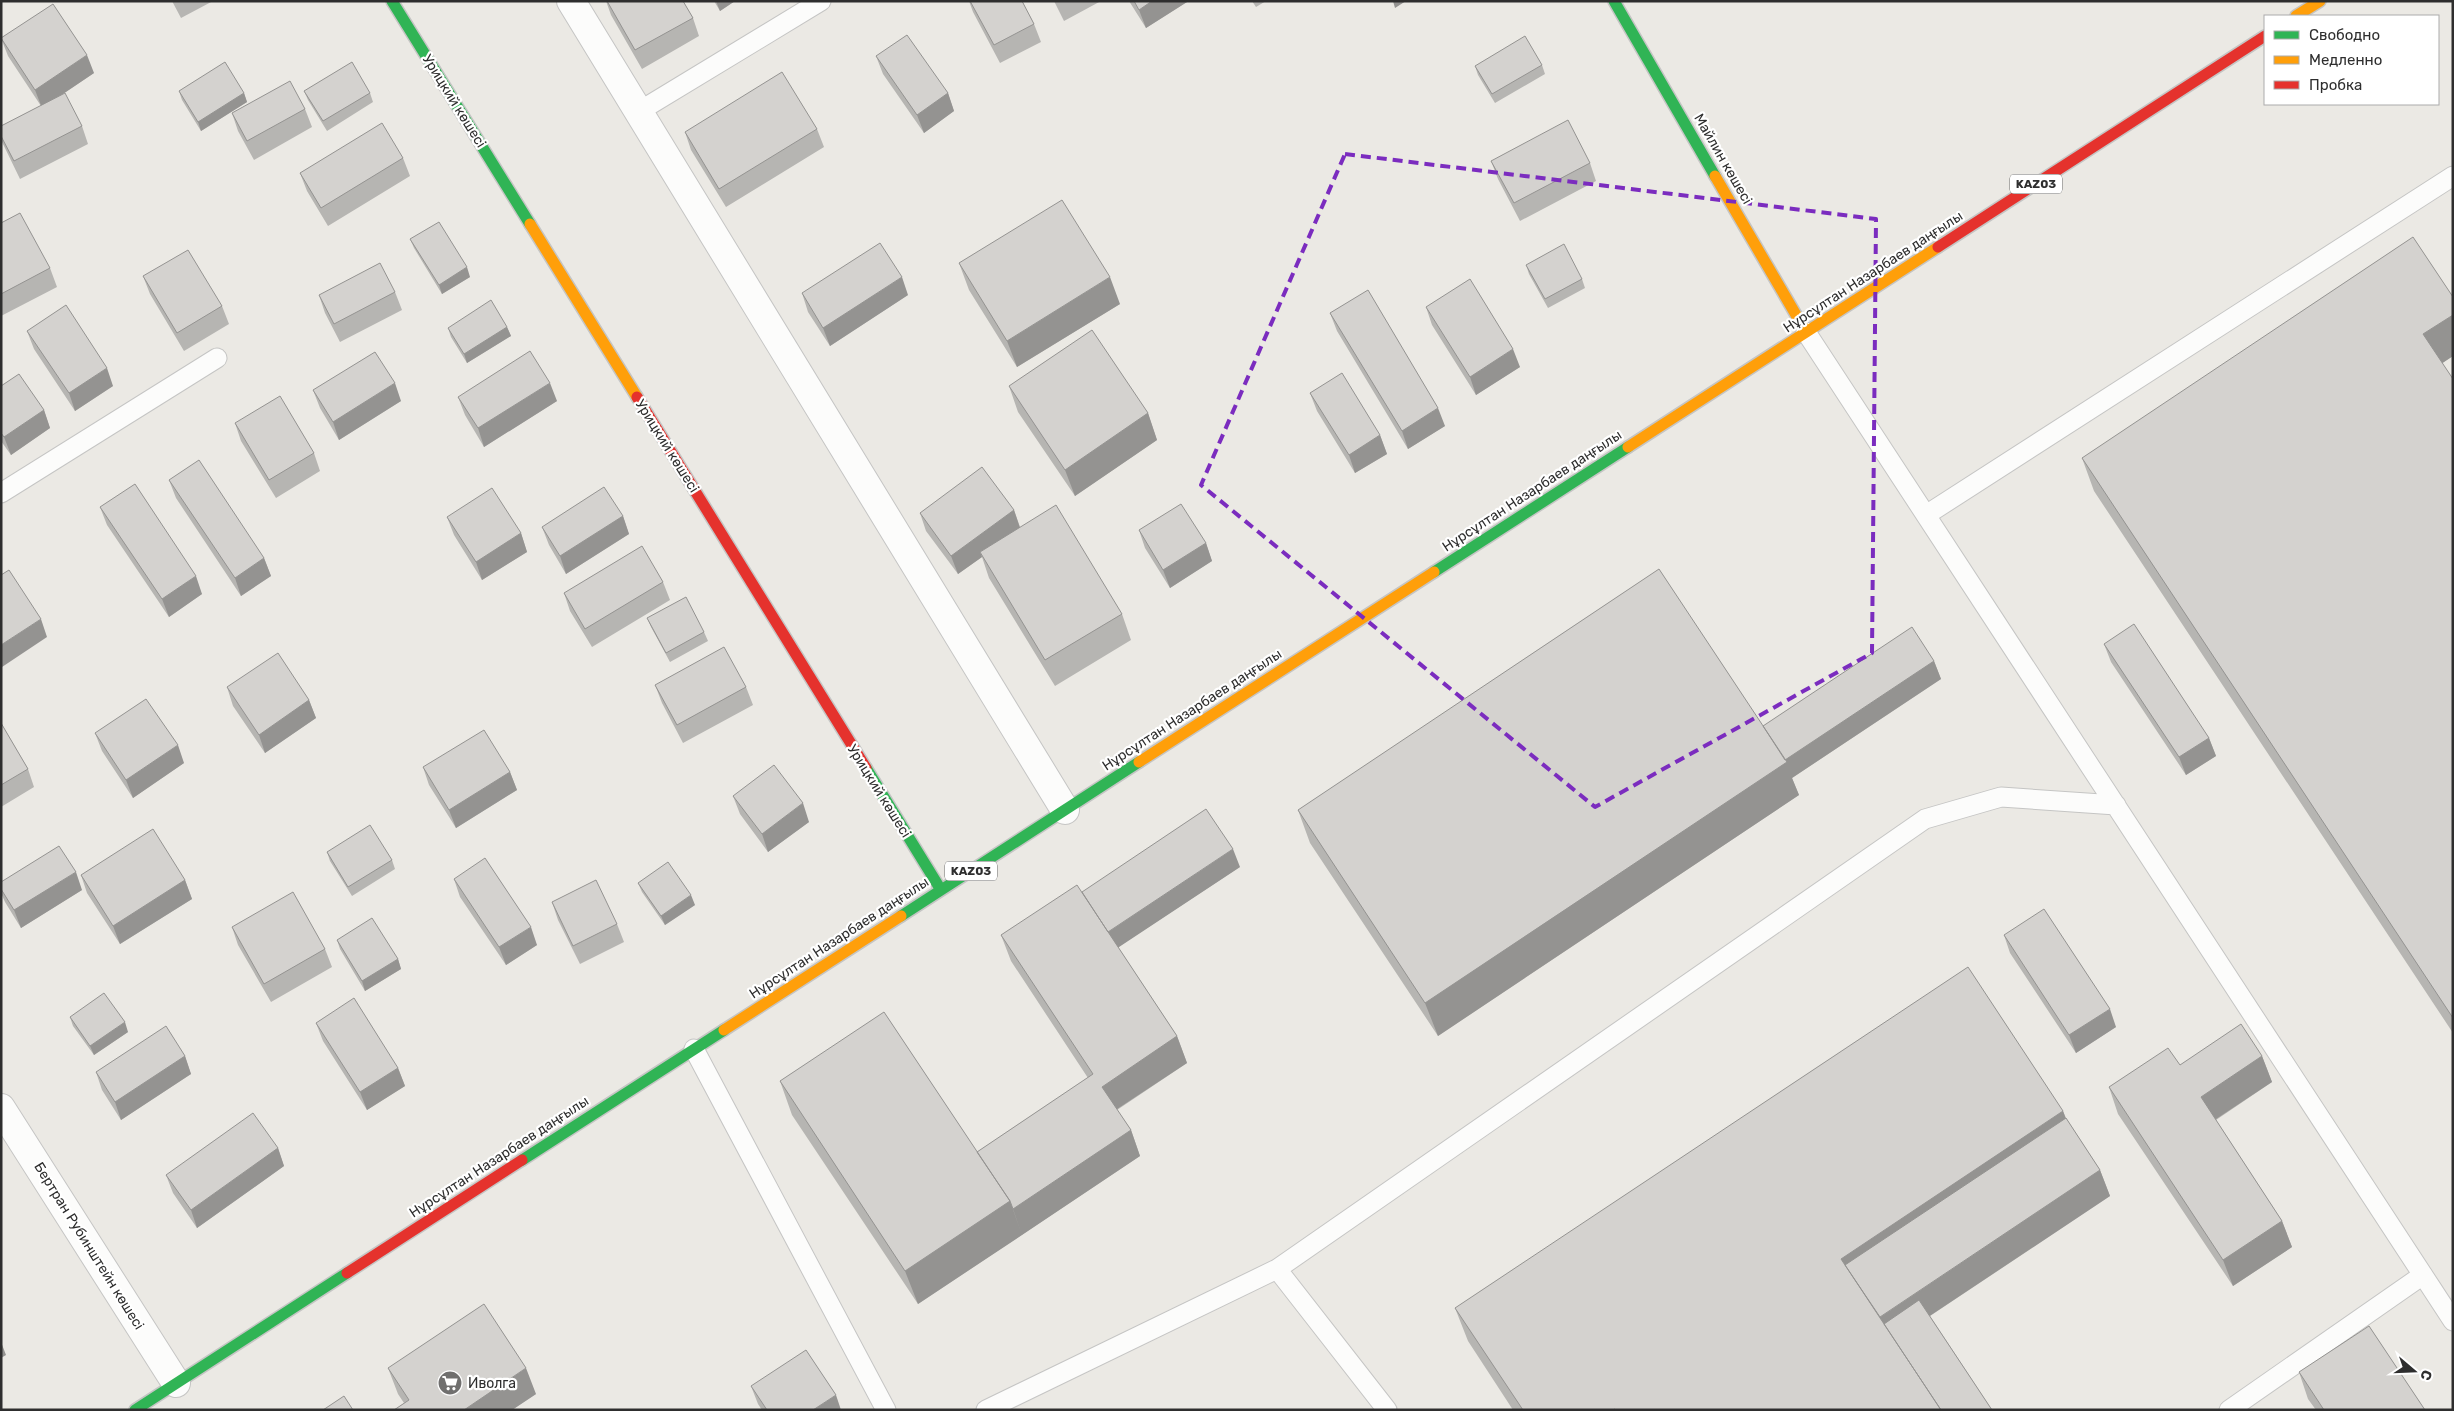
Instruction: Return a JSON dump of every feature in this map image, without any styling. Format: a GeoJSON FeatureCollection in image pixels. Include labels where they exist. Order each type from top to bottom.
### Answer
{"type":"FeatureCollection","features":[{"type":"Feature","properties":{"kind":"main road","name":"Урицкий көшесі"},"geometry":{"type":"LineString","coordinates":[[392,1],[941,890]]}},
{"type":"Feature","properties":{"kind":"main road","name":"Майлин көшесі"},"geometry":{"type":"LineString","coordinates":[[1614,1],[1806,332]]}},
{"type":"Feature","properties":{"kind":"main road"},"geometry":{"type":"LineString","coordinates":[[2298,15],[2320,1]]}},
{"type":"Feature","properties":{"kind":"main road","name":"Нұрсұлтан Назарбаев даңғылы"},"geometry":{"type":"LineString","coordinates":[[135,1410],[2264,37]]}},
{"type":"Feature","properties":{"kind":"street"},"geometry":{"type":"LineString","coordinates":[[571,1],[1065,810]]}},
{"type":"Feature","properties":{"kind":"street","name":"Бертран Рубинштейн көшесі"},"geometry":{"type":"LineString","coordinates":[[1,1108],[176,1383]]}},
{"type":"Feature","properties":{"kind":"lane"},"geometry":{"type":"LineString","coordinates":[[638,112],[821,1]]}},
{"type":"Feature","properties":{"kind":"lane"},"geometry":{"type":"LineString","coordinates":[[1926,515],[2453,176]]}},
{"type":"Feature","properties":{"kind":"lane"},"geometry":{"type":"LineString","coordinates":[[1806,332],[2453,1320]]}},
{"type":"Feature","properties":{"kind":"lane"},"geometry":{"type":"LineString","coordinates":[[1,493],[216,358]]}},
{"type":"Feature","properties":{"kind":"lane"},"geometry":{"type":"LineString","coordinates":[[986,1410],[1276,1269],[1925,819],[2001,797],[2116,805]]}},
{"type":"Feature","properties":{"kind":"lane"},"geometry":{"type":"LineString","coordinates":[[694,1049],[886,1410]]}},
{"type":"Feature","properties":{"kind":"lane"},"geometry":{"type":"LineString","coordinates":[[1276,1269],[1387,1410]]}},
{"type":"Feature","properties":{"kind":"lane"},"geometry":{"type":"LineString","coordinates":[[2229,1410],[2423,1275]]}},
{"type":"Feature","properties":{"kind":"highlighted area"},"geometry":{"type":"Polygon","coordinates":[[[1345,154],[1876,219],[1872,653],[1595,807],[1201,485],[1345,154]]]}},
{"type":"Feature","properties":{"kind":"building"},"geometry":{"type":"Polygon","coordinates":[[[607,1],[683,1],[693,18],[635,50],[607,1]]]}},
{"type":"Feature","properties":{"kind":"building"},"geometry":{"type":"Polygon","coordinates":[[[970,1],[1022,1],[1034,24],[994,45],[970,1]]]}},
{"type":"Feature","properties":{"kind":"building"},"geometry":{"type":"Polygon","coordinates":[[[1134,1],[1152,1],[1139,10],[1134,1]]]}},
{"type":"Feature","properties":{"kind":"building"},"geometry":{"type":"Polygon","coordinates":[[[53,4],[87,55],[35,90],[1,38],[53,4]]]}},
{"type":"Feature","properties":{"kind":"building"},"geometry":{"type":"Polygon","coordinates":[[[907,35],[948,93],[917,115],[876,56],[907,35]]]}},
{"type":"Feature","properties":{"kind":"building"},"geometry":{"type":"Polygon","coordinates":[[[1525,36],[1542,65],[1492,94],[1475,66],[1525,36]]]}},
{"type":"Feature","properties":{"kind":"building"},"geometry":{"type":"Polygon","coordinates":[[[225,62],[244,93],[198,122],[179,91],[225,62]]]}},
{"type":"Feature","properties":{"kind":"building"},"geometry":{"type":"Polygon","coordinates":[[[352,62],[370,93],[323,121],[304,91],[352,62]]]}},
{"type":"Feature","properties":{"kind":"building"},"geometry":{"type":"Polygon","coordinates":[[[782,72],[817,129],[719,189],[685,132],[782,72]]]}},
{"type":"Feature","properties":{"kind":"building"},"geometry":{"type":"Polygon","coordinates":[[[290,81],[305,109],[247,141],[232,113],[290,81]]]}},
{"type":"Feature","properties":{"kind":"building"},"geometry":{"type":"Polygon","coordinates":[[[65,93],[82,126],[14,161],[1,136],[1,126],[65,93]]]}},
{"type":"Feature","properties":{"kind":"building"},"geometry":{"type":"Polygon","coordinates":[[[1568,120],[1590,163],[1514,203],[1491,161],[1568,120]]]}},
{"type":"Feature","properties":{"kind":"building"},"geometry":{"type":"Polygon","coordinates":[[[382,123],[403,158],[321,208],[300,173],[382,123]]]}},
{"type":"Feature","properties":{"kind":"building"},"geometry":{"type":"Polygon","coordinates":[[[1062,200],[1110,277],[1007,341],[959,263],[1062,200]]]}},
{"type":"Feature","properties":{"kind":"building"},"geometry":{"type":"Polygon","coordinates":[[[20,213],[50,268],[1,294],[1,223],[20,213]]]}},
{"type":"Feature","properties":{"kind":"building"},"geometry":{"type":"Polygon","coordinates":[[[439,222],[467,267],[439,285],[410,239],[439,222]]]}},
{"type":"Feature","properties":{"kind":"building"},"geometry":{"type":"Polygon","coordinates":[[[2413,237],[2453,297],[2453,315],[2423,334],[2453,379],[2453,1018],[2082,458],[2413,237]]]}},
{"type":"Feature","properties":{"kind":"building"},"geometry":{"type":"Polygon","coordinates":[[[880,243],[902,277],[823,328],[802,293],[880,243]]]}},
{"type":"Feature","properties":{"kind":"building"},"geometry":{"type":"Polygon","coordinates":[[[1564,244],[1582,279],[1545,299],[1526,265],[1564,244]]]}},
{"type":"Feature","properties":{"kind":"building"},"geometry":{"type":"Polygon","coordinates":[[[188,250],[222,306],[177,333],[143,276],[188,250]]]}},
{"type":"Feature","properties":{"kind":"building"},"geometry":{"type":"Polygon","coordinates":[[[380,263],[395,292],[334,324],[319,295],[380,263]]]}},
{"type":"Feature","properties":{"kind":"building"},"geometry":{"type":"Polygon","coordinates":[[[1470,279],[1513,349],[1470,377],[1426,307],[1470,279]]]}},
{"type":"Feature","properties":{"kind":"building"},"geometry":{"type":"Polygon","coordinates":[[[1368,290],[1438,408],[1402,431],[1330,313],[1368,290]]]}},
{"type":"Feature","properties":{"kind":"building"},"geometry":{"type":"Polygon","coordinates":[[[491,300],[507,327],[464,354],[448,328],[491,300]]]}},
{"type":"Feature","properties":{"kind":"building"},"geometry":{"type":"Polygon","coordinates":[[[66,305],[107,368],[69,393],[27,331],[66,305]]]}},
{"type":"Feature","properties":{"kind":"building"},"geometry":{"type":"Polygon","coordinates":[[[1092,330],[1148,413],[1065,470],[1009,386],[1092,330]]]}},
{"type":"Feature","properties":{"kind":"building"},"geometry":{"type":"Polygon","coordinates":[[[530,351],[550,383],[478,428],[458,397],[530,351]]]}},
{"type":"Feature","properties":{"kind":"building"},"geometry":{"type":"Polygon","coordinates":[[[375,352],[395,383],[333,422],[313,390],[375,352]]]}},
{"type":"Feature","properties":{"kind":"building"},"geometry":{"type":"Polygon","coordinates":[[[1342,373],[1380,435],[1349,455],[1310,393],[1342,373]]]}},
{"type":"Feature","properties":{"kind":"building"},"geometry":{"type":"Polygon","coordinates":[[[19,374],[44,410],[4,437],[1,433],[1,386],[19,374]]]}},
{"type":"Feature","properties":{"kind":"building"},"geometry":{"type":"Polygon","coordinates":[[[280,396],[314,453],[269,480],[235,423],[280,396]]]}},
{"type":"Feature","properties":{"kind":"building"},"geometry":{"type":"Polygon","coordinates":[[[199,460],[264,558],[235,578],[169,480],[199,460]]]}},
{"type":"Feature","properties":{"kind":"building"},"geometry":{"type":"Polygon","coordinates":[[[982,467],[1014,510],[951,556],[920,513],[982,467]]]}},
{"type":"Feature","properties":{"kind":"building"},"geometry":{"type":"Polygon","coordinates":[[[135,484],[196,576],[162,599],[100,507],[135,484]]]}},
{"type":"Feature","properties":{"kind":"building"},"geometry":{"type":"Polygon","coordinates":[[[604,487],[623,516],[560,556],[542,527],[604,487]]]}},
{"type":"Feature","properties":{"kind":"building"},"geometry":{"type":"Polygon","coordinates":[[[492,488],[521,533],[476,562],[447,517],[492,488]]]}},
{"type":"Feature","properties":{"kind":"building"},"geometry":{"type":"Polygon","coordinates":[[[1181,504],[1206,543],[1163,570],[1139,530],[1181,504]]]}},
{"type":"Feature","properties":{"kind":"building"},"geometry":{"type":"Polygon","coordinates":[[[1056,505],[1122,614],[1045,660],[980,552],[1056,505]]]}},
{"type":"Feature","properties":{"kind":"building"},"geometry":{"type":"Polygon","coordinates":[[[642,546],[663,582],[585,629],[564,593],[642,546]]]}},
{"type":"Feature","properties":{"kind":"building"},"geometry":{"type":"Polygon","coordinates":[[[1659,569],[1787,762],[1425,1003],[1298,810],[1659,569]]]}},
{"type":"Feature","properties":{"kind":"building"},"geometry":{"type":"Polygon","coordinates":[[[9,570],[41,619],[1,645],[1,575],[9,570]]]}},
{"type":"Feature","properties":{"kind":"building"},"geometry":{"type":"Polygon","coordinates":[[[686,597],[704,632],[666,653],[647,618],[686,597]]]}},
{"type":"Feature","properties":{"kind":"building"},"geometry":{"type":"Polygon","coordinates":[[[2134,624],[2209,738],[2179,757],[2104,644],[2134,624]]]}},
{"type":"Feature","properties":{"kind":"building"},"geometry":{"type":"Polygon","coordinates":[[[1912,627],[1934,661],[1785,760],[1763,726],[1912,627]]]}},
{"type":"Feature","properties":{"kind":"building"},"geometry":{"type":"Polygon","coordinates":[[[724,647],[746,687],[677,725],[655,685],[724,647]]]}},
{"type":"Feature","properties":{"kind":"building"},"geometry":{"type":"Polygon","coordinates":[[[278,653],[309,700],[259,735],[227,687],[278,653]]]}},
{"type":"Feature","properties":{"kind":"building"},"geometry":{"type":"Polygon","coordinates":[[[146,699],[178,745],[126,780],[95,733],[146,699]]]}},
{"type":"Feature","properties":{"kind":"building"},"geometry":{"type":"Polygon","coordinates":[[[1,723],[28,769],[1,785],[1,723]]]}},
{"type":"Feature","properties":{"kind":"building"},"geometry":{"type":"Polygon","coordinates":[[[484,730],[510,772],[449,810],[423,767],[484,730]]]}},
{"type":"Feature","properties":{"kind":"building"},"geometry":{"type":"Polygon","coordinates":[[[774,765],[803,803],[762,834],[733,796],[774,765]]]}},
{"type":"Feature","properties":{"kind":"building"},"geometry":{"type":"Polygon","coordinates":[[[1206,809],[1233,849],[1108,932],[1082,892],[1206,809]]]}},
{"type":"Feature","properties":{"kind":"building"},"geometry":{"type":"Polygon","coordinates":[[[370,825],[392,860],[348,887],[327,852],[370,825]]]}},
{"type":"Feature","properties":{"kind":"building"},"geometry":{"type":"Polygon","coordinates":[[[153,829],[185,880],[113,926],[81,875],[153,829]]]}},
{"type":"Feature","properties":{"kind":"building"},"geometry":{"type":"Polygon","coordinates":[[[59,846],[76,872],[14,910],[1,889],[1,882],[59,846]]]}},
{"type":"Feature","properties":{"kind":"building"},"geometry":{"type":"Polygon","coordinates":[[[485,858],[531,927],[499,947],[454,879],[485,858]]]}},
{"type":"Feature","properties":{"kind":"building"},"geometry":{"type":"Polygon","coordinates":[[[668,862],[691,895],[661,916],[638,883],[668,862]]]}},
{"type":"Feature","properties":{"kind":"building"},"geometry":{"type":"Polygon","coordinates":[[[596,880],[617,924],[573,946],[552,902],[596,880]]]}},
{"type":"Feature","properties":{"kind":"building"},"geometry":{"type":"Polygon","coordinates":[[[1077,885],[1177,1036],[1102,1087],[1131,1130],[1013,1209],[1010,1201],[977,1152],[1093,1074],[1001,935],[1077,885]]]}},
{"type":"Feature","properties":{"kind":"building"},"geometry":{"type":"Polygon","coordinates":[[[293,892],[325,949],[264,984],[232,927],[293,892]]]}},
{"type":"Feature","properties":{"kind":"building"},"geometry":{"type":"Polygon","coordinates":[[[2044,909],[2110,1009],[2069,1035],[2004,935],[2044,909]]]}},
{"type":"Feature","properties":{"kind":"building"},"geometry":{"type":"Polygon","coordinates":[[[372,918],[398,959],[362,981],[337,940],[372,918]]]}},
{"type":"Feature","properties":{"kind":"building"},"geometry":{"type":"Polygon","coordinates":[[[1968,967],[2063,1111],[1841,1259],[1941,1410],[1523,1410],[1455,1308],[1968,967]]]}},
{"type":"Feature","properties":{"kind":"building"},"geometry":{"type":"Polygon","coordinates":[[[104,993],[125,1022],[90,1046],[70,1017],[104,993]]]}},
{"type":"Feature","properties":{"kind":"building"},"geometry":{"type":"Polygon","coordinates":[[[354,998],[398,1068],[360,1092],[316,1023],[354,998]]]}},
{"type":"Feature","properties":{"kind":"building"},"geometry":{"type":"Polygon","coordinates":[[[884,1012],[1010,1201],[905,1271],[780,1081],[884,1012]]]}},
{"type":"Feature","properties":{"kind":"building"},"geometry":{"type":"Polygon","coordinates":[[[2241,1024],[2262,1056],[2201,1097],[2282,1221],[2223,1260],[2109,1087],[2168,1048],[2180,1065],[2241,1024]]]}},
{"type":"Feature","properties":{"kind":"building"},"geometry":{"type":"Polygon","coordinates":[[[166,1026],[185,1056],[115,1102],[96,1072],[166,1026]]]}},
{"type":"Feature","properties":{"kind":"building"},"geometry":{"type":"Polygon","coordinates":[[[253,1113],[278,1148],[191,1210],[166,1175],[253,1113]]]}},
{"type":"Feature","properties":{"kind":"building"},"geometry":{"type":"Polygon","coordinates":[[[2066,1118],[2100,1170],[1880,1317],[1845,1265],[2066,1118]]]}},
{"type":"Feature","properties":{"kind":"building"},"geometry":{"type":"Polygon","coordinates":[[[1919,1300],[1992,1410],[1941,1410],[1884,1324],[1919,1300]]]}},
{"type":"Feature","properties":{"kind":"building"},"geometry":{"type":"Polygon","coordinates":[[[484,1304],[526,1368],[464,1410],[394,1410],[409,1400],[388,1368],[484,1304]]]}},
{"type":"Feature","properties":{"kind":"building"},"geometry":{"type":"Polygon","coordinates":[[[2369,1326],[2425,1410],[2324,1410],[2299,1372],[2369,1326]]]}},
{"type":"Feature","properties":{"kind":"building"},"geometry":{"type":"Polygon","coordinates":[[[806,1350],[836,1395],[813,1410],[767,1410],[751,1386],[806,1350]]]}},
{"type":"Feature","properties":{"kind":"building"},"geometry":{"type":"Polygon","coordinates":[[[344,1396],[353,1410],[323,1410],[344,1396]]]}},
{"type":"Feature","properties":{"kind":"traffic: fast"},"geometry":{"type":"LineString","coordinates":[[392,1],[530,224]]}},
{"type":"Feature","properties":{"kind":"traffic: fast"},"geometry":{"type":"LineString","coordinates":[[1614,1],[1715,176]]}},
{"type":"Feature","properties":{"kind":"traffic: fast"},"geometry":{"type":"LineString","coordinates":[[1434,572],[1628,447]]}},
{"type":"Feature","properties":{"kind":"traffic: fast"},"geometry":{"type":"LineString","coordinates":[[901,916],[1139,762]]}},
{"type":"Feature","properties":{"kind":"traffic: fast"},"geometry":{"type":"LineString","coordinates":[[866,768],[941,890]]}},
{"type":"Feature","properties":{"kind":"traffic: fast"},"geometry":{"type":"LineString","coordinates":[[522,1160],[724,1030]]}},
{"type":"Feature","properties":{"kind":"traffic: fast"},"geometry":{"type":"LineString","coordinates":[[135,1410],[347,1273]]}},
{"type":"Feature","properties":{"kind":"traffic: slow"},"geometry":{"type":"LineString","coordinates":[[2298,15],[2320,1]]}},
{"type":"Feature","properties":{"kind":"traffic: slow"},"geometry":{"type":"LineString","coordinates":[[1715,176],[1806,332]]}},
{"type":"Feature","properties":{"kind":"traffic: slow"},"geometry":{"type":"LineString","coordinates":[[530,224],[637,397]]}},
{"type":"Feature","properties":{"kind":"traffic: slow"},"geometry":{"type":"LineString","coordinates":[[1628,447],[1938,247]]}},
{"type":"Feature","properties":{"kind":"traffic: slow"},"geometry":{"type":"LineString","coordinates":[[1139,762],[1434,572]]}},
{"type":"Feature","properties":{"kind":"traffic: slow"},"geometry":{"type":"LineString","coordinates":[[724,1030],[901,916]]}},
{"type":"Feature","properties":{"kind":"traffic: jam"},"geometry":{"type":"LineString","coordinates":[[1938,247],[2264,37]]}},
{"type":"Feature","properties":{"kind":"traffic: jam"},"geometry":{"type":"LineString","coordinates":[[637,397],[866,768]]}},
{"type":"Feature","properties":{"kind":"traffic: jam"},"geometry":{"type":"LineString","coordinates":[[347,1273],[522,1160]]}},
{"type":"Feature","properties":{"kind":"place","name":"Иволга"},"geometry":{"type":"Point","coordinates":[450,1383]}}]}
